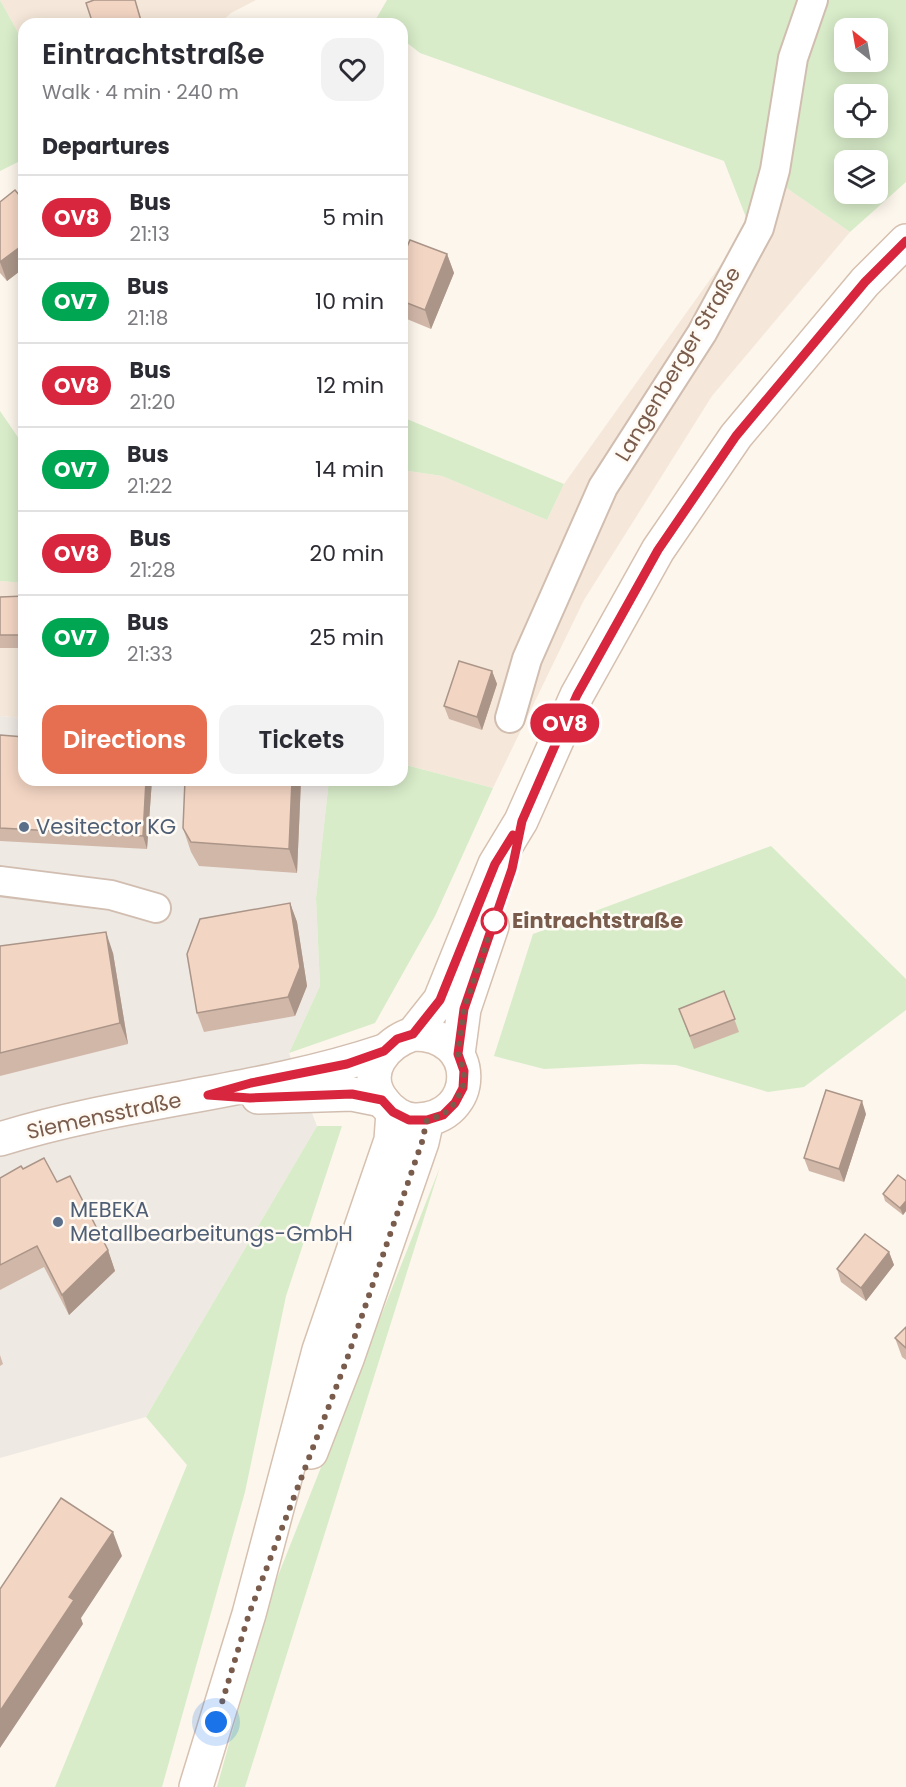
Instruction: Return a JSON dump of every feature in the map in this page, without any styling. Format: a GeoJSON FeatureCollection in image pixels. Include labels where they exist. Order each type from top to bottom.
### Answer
{"type":"FeatureCollection","features":[{"type":"Feature","properties":{"kind":"main road"},"geometry":{"type":"LineString","coordinates":[[413,1034],[440,1000],[495,864],[522,821],[577,695],[658,550],[736,436],[865,282],[906,241]]}},
{"type":"Feature","properties":{"kind":"main road"},"geometry":{"type":"LineString","coordinates":[[458,1054],[464,1009],[512,869],[522,821]]}},
{"type":"Feature","properties":{"kind":"main road"},"geometry":{"type":"LineString","coordinates":[[196,1787],[249,1614],[319,1350],[391,1140],[387,1106],[374,1084],[376,1066],[384,1051],[397,1039],[413,1034],[431,1034],[446,1042],[458,1054],[464,1071],[463,1088],[455,1103],[443,1115],[427,1120],[409,1120],[387,1106]]}},
{"type":"Feature","properties":{"kind":"main road","name":"Siemensstraße"},"geometry":{"type":"LineString","coordinates":[[0,1139],[55,1123],[152,1103],[208,1095],[251,1083],[347,1064],[384,1051]]}},
{"type":"Feature","properties":{"kind":"main road","name":"Siemensstraße"},"geometry":{"type":"LineString","coordinates":[[208,1095],[250,1098],[352,1094],[387,1106]]}},
{"type":"Feature","properties":{"kind":"main road"},"geometry":{"type":"LineString","coordinates":[[249,1614],[347,1359],[422,1142],[427,1120]]}},
{"type":"Feature","properties":{"kind":"street","name":"Langenberger Straße"},"geometry":{"type":"LineString","coordinates":[[510,718],[527,659],[603,487],[702,333],[759,228],[774,170],[793,58],[813,0]]}},
{"type":"Feature","properties":{"kind":"street"},"geometry":{"type":"LineString","coordinates":[[0,881],[111,896],[156,908]]}},
{"type":"Feature","properties":{"kind":"shaded area"},"geometry":{"type":"Polygon","coordinates":[[[0,0],[256,0],[226,18],[18,18],[18,32],[0,0]]]}},
{"type":"Feature","properties":{"kind":"shaded area"},"geometry":{"type":"Polygon","coordinates":[[[762,171],[850,232],[712,396],[584,600],[493,788],[408,766],[408,471],[442,476],[547,520],[564,484],[749,225],[762,171]]]}},
{"type":"Feature","properties":{"kind":"shaded area"},"geometry":{"type":"Polygon","coordinates":[[[0,581],[18,582],[18,718],[0,716],[0,581]]]}},
{"type":"Feature","properties":{"kind":"shaded area"},"geometry":{"type":"Polygon","coordinates":[[[0,716],[18,718],[18,786],[328,786],[316,898],[320,986],[289,1053],[317,1126],[146,1417],[0,1458],[0,716]]]}},
{"type":"Feature","properties":{"kind":"green space"},"geometry":{"type":"Polygon","coordinates":[[[0,0],[18,32],[18,162],[0,171],[0,0]]]}},
{"type":"Feature","properties":{"kind":"green space"},"geometry":{"type":"Polygon","coordinates":[[[387,0],[906,0],[906,182],[888,198],[888,150],[834,150],[834,204],[881,204],[850,232],[762,171],[749,225],[724,161],[420,53],[408,44],[408,18],[377,18],[387,0]]]}},
{"type":"Feature","properties":{"kind":"green space"},"geometry":{"type":"Polygon","coordinates":[[[0,411],[18,437],[18,582],[0,581],[0,411]]]}},
{"type":"Feature","properties":{"kind":"green space"},"geometry":{"type":"Polygon","coordinates":[[[408,419],[564,484],[547,520],[442,476],[408,471],[408,419]]]}},
{"type":"Feature","properties":{"kind":"green space"},"geometry":{"type":"Polygon","coordinates":[[[408,766],[493,788],[435,916],[375,1023],[289,1053],[320,986],[316,898],[328,786],[408,786],[408,766]]]}},
{"type":"Feature","properties":{"kind":"green space"},"geometry":{"type":"Polygon","coordinates":[[[771,846],[906,979],[906,1010],[804,1087],[768,1092],[676,1065],[641,1064],[544,1069],[494,1056],[533,934],[771,846]]]}},
{"type":"Feature","properties":{"kind":"green space"},"geometry":{"type":"Polygon","coordinates":[[[317,1126],[342,1126],[286,1296],[245,1492],[162,1787],[55,1787],[187,1465],[146,1417],[317,1126]]]}},
{"type":"Feature","properties":{"kind":"green space"},"geometry":{"type":"Polygon","coordinates":[[[440,1167],[245,1787],[217,1787],[270,1596],[440,1167]]]}},
{"type":"Feature","properties":{"kind":"building"},"geometry":{"type":"Polygon","coordinates":[[[94,0],[135,0],[140,18],[91,18],[86,3],[94,0]]]}},
{"type":"Feature","properties":{"kind":"building"},"geometry":{"type":"Polygon","coordinates":[[[15,190],[18,194],[18,248],[0,262],[0,202],[15,190]]]}},
{"type":"Feature","properties":{"kind":"building"},"geometry":{"type":"Polygon","coordinates":[[[410,240],[447,254],[425,310],[408,303],[408,244],[410,240]]]}},
{"type":"Feature","properties":{"kind":"building"},"geometry":{"type":"Polygon","coordinates":[[[18,596],[18,635],[0,635],[0,597],[18,596]]]}},
{"type":"Feature","properties":{"kind":"building"},"geometry":{"type":"Polygon","coordinates":[[[459,661],[492,671],[477,717],[444,706],[459,661]]]}},
{"type":"Feature","properties":{"kind":"building"},"geometry":{"type":"Polygon","coordinates":[[[0,735],[18,736],[18,786],[146,786],[143,836],[0,828],[0,735]]]}},
{"type":"Feature","properties":{"kind":"building"},"geometry":{"type":"Polygon","coordinates":[[[185,786],[292,786],[289,849],[191,842],[183,828],[185,786]]]}},
{"type":"Feature","properties":{"kind":"building"},"geometry":{"type":"Polygon","coordinates":[[[290,903],[300,967],[288,997],[197,1013],[187,954],[200,919],[290,903]]]}},
{"type":"Feature","properties":{"kind":"building"},"geometry":{"type":"Polygon","coordinates":[[[106,932],[120,1023],[0,1053],[0,946],[106,932]]]}},
{"type":"Feature","properties":{"kind":"building"},"geometry":{"type":"Polygon","coordinates":[[[724,991],[735,1019],[690,1036],[679,1009],[724,991]]]}},
{"type":"Feature","properties":{"kind":"building"},"geometry":{"type":"Polygon","coordinates":[[[826,1090],[862,1101],[839,1169],[804,1158],[826,1090]]]}},
{"type":"Feature","properties":{"kind":"building"},"geometry":{"type":"Polygon","coordinates":[[[44,1158],[57,1182],[70,1176],[108,1250],[62,1295],[37,1246],[0,1265],[0,1178],[21,1166],[23,1169],[44,1158]]]}},
{"type":"Feature","properties":{"kind":"building"},"geometry":{"type":"Polygon","coordinates":[[[898,1175],[906,1181],[906,1201],[900,1208],[883,1194],[898,1175]]]}},
{"type":"Feature","properties":{"kind":"building"},"geometry":{"type":"Polygon","coordinates":[[[865,1234],[889,1252],[861,1288],[837,1269],[865,1234]]]}},
{"type":"Feature","properties":{"kind":"building"},"geometry":{"type":"Polygon","coordinates":[[[906,1327],[906,1348],[895,1338],[906,1327]]]}},
{"type":"Feature","properties":{"kind":"building"},"geometry":{"type":"Polygon","coordinates":[[[61,1498],[113,1532],[69,1597],[74,1600],[0,1711],[0,1589],[61,1498]]]}},
{"type":"Feature","properties":{"kind":"bus line","name":"OV8"},"geometry":{"type":"LineString","coordinates":[[513,835],[495,864],[440,1000],[413,1034],[397,1039],[384,1051],[347,1064],[251,1083],[208,1095],[250,1098],[352,1094],[382,1100],[393,1112],[409,1120],[427,1120],[443,1115],[455,1103],[463,1088],[464,1071],[458,1054],[464,1009],[512,869],[522,821],[577,695],[658,550],[736,436],[865,282],[906,241]]}},
{"type":"Feature","properties":{"kind":"place","name":"Vesitector KG"},"geometry":{"type":"Point","coordinates":[24,827]}},
{"type":"Feature","properties":{"kind":"place","name":"Eintrachtstraße"},"geometry":{"type":"Point","coordinates":[494,921]}},
{"type":"Feature","properties":{"kind":"place","name":"MEBEKA Metallbearbeitungs-GmbH"},"geometry":{"type":"Point","coordinates":[58,1222]}},
{"type":"Feature","properties":{"kind":"route"},"geometry":{"type":"LineString","coordinates":[[216,1722],[249,1614],[347,1359],[422,1142],[427,1120],[443,1115],[455,1103],[463,1088],[464,1071],[458,1054],[464,1009],[496,915],[494,921]]}}]}
